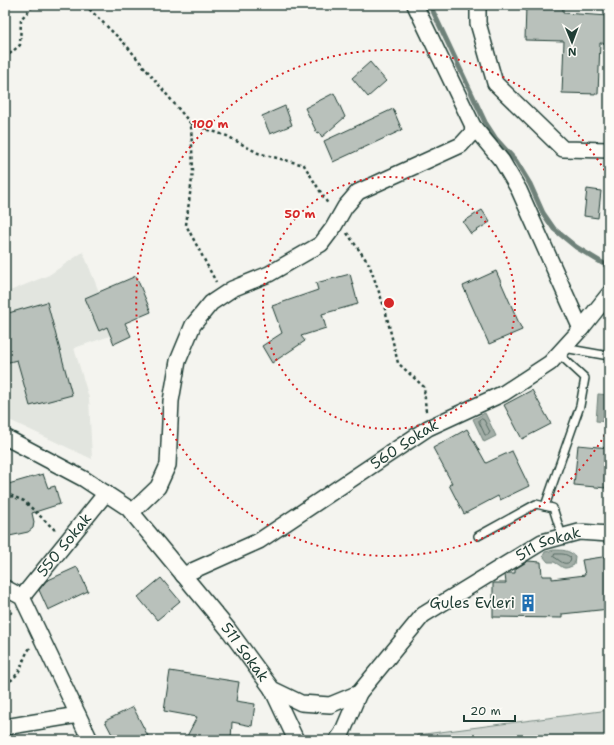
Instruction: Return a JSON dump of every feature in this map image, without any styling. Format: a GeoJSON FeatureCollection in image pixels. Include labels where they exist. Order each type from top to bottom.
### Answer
{"type":"FeatureCollection","features":[{"type":"Feature","properties":{"kind":"street"},"geometry":{"type":"LineString","coordinates":[[415,5],[472,126],[502,161],[519,190],[581,329]]}},
{"type":"Feature","properties":{"kind":"street"},"geometry":{"type":"LineString","coordinates":[[478,5],[478,23],[495,83],[563,149],[609,150]]}},
{"type":"Feature","properties":{"kind":"street"},"geometry":{"type":"LineString","coordinates":[[132,512],[158,487],[168,465],[171,401],[178,361],[193,325],[211,303],[232,288],[270,274],[321,244],[338,219],[344,207],[358,192],[461,145],[472,132],[472,126]]}},
{"type":"Feature","properties":{"kind":"street","name":"560 Sokak"},"geometry":{"type":"LineString","coordinates":[[183,575],[259,541],[428,428],[504,393],[550,363],[581,329],[609,294]]}},
{"type":"Feature","properties":{"kind":"street","name":"511 Sokak"},"geometry":{"type":"LineString","coordinates":[[5,437],[84,479],[128,508],[228,629],[272,689],[301,703],[330,705],[359,693],[423,615],[542,542],[579,532],[609,534]]}},
{"type":"Feature","properties":{"kind":"street","name":"550 Sokak"},"geometry":{"type":"LineString","coordinates":[[22,597],[106,493]]}},
{"type":"Feature","properties":{"kind":"street"},"geometry":{"type":"LineString","coordinates":[[5,588],[22,597],[90,740]]}},
{"type":"Feature","properties":{"kind":"street"},"geometry":{"type":"LineString","coordinates":[[272,689],[296,740]]}},
{"type":"Feature","properties":{"kind":"street"},"geometry":{"type":"LineString","coordinates":[[337,740],[342,733],[359,693]]}},
{"type":"Feature","properties":{"kind":"street"},"geometry":{"type":"LineString","coordinates":[[5,726],[78,715]]}},
{"type":"Feature","properties":{"kind":"lane"},"geometry":{"type":"LineString","coordinates":[[561,351],[609,356]]}},
{"type":"Feature","properties":{"kind":"lane"},"geometry":{"type":"LineString","coordinates":[[545,506],[580,406],[585,378],[561,351]]}},
{"type":"Feature","properties":{"kind":"lane"},"geometry":{"type":"LineString","coordinates":[[478,536],[536,504],[553,508],[562,536]]}},
{"type":"Feature","properties":{"kind":"path"},"geometry":{"type":"LineString","coordinates":[[5,58],[20,45],[21,19],[34,5]]}},
{"type":"Feature","properties":{"kind":"path"},"geometry":{"type":"LineString","coordinates":[[84,5],[126,45],[191,124],[227,136],[258,153],[304,166],[369,264],[385,309],[398,363],[424,387],[428,428]]}},
{"type":"Feature","properties":{"kind":"path"},"geometry":{"type":"LineString","coordinates":[[191,124],[193,171],[186,225],[222,295]]}},
{"type":"Feature","properties":{"kind":"path"},"geometry":{"type":"LineString","coordinates":[[5,494],[24,501],[67,541]]}},
{"type":"Feature","properties":{"kind":"path"},"geometry":{"type":"LineString","coordinates":[[5,684],[12,680],[22,667],[28,650],[40,634]]}},
{"type":"Feature","properties":{"kind":"shaded area"},"geometry":{"type":"Polygon","coordinates":[[[83,252],[116,334],[74,348],[89,398],[92,459],[5,418],[5,293],[49,275],[83,252]]]}},
{"type":"Feature","properties":{"kind":"shaded area"},"geometry":{"type":"Polygon","coordinates":[[[609,710],[609,740],[415,740],[417,735],[609,710]]]}},
{"type":"Feature","properties":{"kind":"water"},"geometry":{"type":"Polygon","coordinates":[[[598,394],[609,395],[609,422],[596,421],[598,394]]]}},
{"type":"Feature","properties":{"kind":"water"},"geometry":{"type":"Polygon","coordinates":[[[485,413],[496,436],[484,442],[473,419],[485,413]]]}},
{"type":"Feature","properties":{"kind":"water"},"geometry":{"type":"Polygon","coordinates":[[[554,550],[565,551],[575,556],[574,565],[565,568],[554,562],[548,562],[543,556],[545,552],[554,550]]]}},
{"type":"Feature","properties":{"kind":"building"},"geometry":{"type":"Polygon","coordinates":[[[526,5],[563,5],[563,13],[609,16],[609,44],[600,43],[598,94],[562,93],[564,41],[525,40],[526,5]]]}},
{"type":"Feature","properties":{"kind":"building"},"geometry":{"type":"Polygon","coordinates":[[[370,62],[386,81],[368,97],[352,78],[370,62]]]}},
{"type":"Feature","properties":{"kind":"building"},"geometry":{"type":"Polygon","coordinates":[[[334,93],[345,117],[322,137],[319,132],[317,133],[305,108],[334,93]]]}},
{"type":"Feature","properties":{"kind":"building"},"geometry":{"type":"Polygon","coordinates":[[[285,106],[292,125],[270,134],[262,116],[285,106]]]}},
{"type":"Feature","properties":{"kind":"building"},"geometry":{"type":"Polygon","coordinates":[[[393,109],[402,130],[333,162],[324,141],[393,109]]]}},
{"type":"Feature","properties":{"kind":"building"},"geometry":{"type":"Polygon","coordinates":[[[587,189],[601,191],[598,218],[584,216],[587,189]]]}},
{"type":"Feature","properties":{"kind":"building"},"geometry":{"type":"Polygon","coordinates":[[[482,210],[490,222],[471,234],[463,222],[482,210]]]}},
{"type":"Feature","properties":{"kind":"building"},"geometry":{"type":"Polygon","coordinates":[[[496,271],[522,330],[489,344],[463,286],[496,271]]]}},
{"type":"Feature","properties":{"kind":"building"},"geometry":{"type":"Polygon","coordinates":[[[350,274],[358,304],[322,314],[326,328],[301,336],[305,341],[272,363],[262,346],[282,333],[272,306],[318,290],[316,283],[350,274]]]}},
{"type":"Feature","properties":{"kind":"building"},"geometry":{"type":"Polygon","coordinates":[[[136,276],[151,312],[125,323],[131,336],[114,344],[107,327],[99,331],[85,298],[136,276]]]}},
{"type":"Feature","properties":{"kind":"building"},"geometry":{"type":"Polygon","coordinates":[[[47,302],[72,395],[30,406],[17,360],[5,363],[5,314],[47,302]]]}},
{"type":"Feature","properties":{"kind":"building"},"geometry":{"type":"Polygon","coordinates":[[[532,390],[551,424],[522,439],[504,405],[532,390]]]}},
{"type":"Feature","properties":{"kind":"building"},"geometry":{"type":"Polygon","coordinates":[[[467,429],[486,463],[512,451],[529,486],[500,500],[498,496],[464,514],[449,485],[452,483],[433,448],[467,429]]]}},
{"type":"Feature","properties":{"kind":"building"},"geometry":{"type":"Polygon","coordinates":[[[578,445],[609,448],[606,488],[574,485],[578,445]]]}},
{"type":"Feature","properties":{"kind":"building"},"geometry":{"type":"Polygon","coordinates":[[[43,474],[48,488],[55,486],[60,504],[32,513],[34,522],[33,528],[28,532],[5,537],[5,485],[43,474]]]}},
{"type":"Feature","properties":{"kind":"building"},"geometry":{"type":"Polygon","coordinates":[[[609,556],[609,609],[562,614],[562,618],[493,617],[493,583],[506,583],[505,575],[508,573],[515,573],[515,569],[528,561],[541,562],[542,576],[552,576],[552,579],[585,575],[582,560],[609,556]]]}},
{"type":"Feature","properties":{"kind":"building"},"geometry":{"type":"Polygon","coordinates":[[[77,567],[88,591],[48,610],[39,590],[46,581],[77,567]]]}},
{"type":"Feature","properties":{"kind":"building"},"geometry":{"type":"Polygon","coordinates":[[[161,578],[180,601],[157,620],[138,597],[161,578]]]}},
{"type":"Feature","properties":{"kind":"building"},"geometry":{"type":"Polygon","coordinates":[[[170,671],[239,682],[236,701],[255,704],[252,726],[232,722],[231,740],[185,740],[197,717],[164,711],[170,671]]]}},
{"type":"Feature","properties":{"kind":"building"},"geometry":{"type":"Polygon","coordinates":[[[133,707],[150,740],[115,740],[105,721],[133,707]]]}},
{"type":"Feature","properties":{"kind":"waterway"},"geometry":{"type":"LineString","coordinates":[[430,5],[485,122],[496,139],[516,161],[530,184],[543,213],[554,229],[576,247],[609,267]]}},
{"type":"Feature","properties":{"kind":"place","name":"Gules Evleri"},"geometry":{"type":"Point","coordinates":[528,603]}}]}
